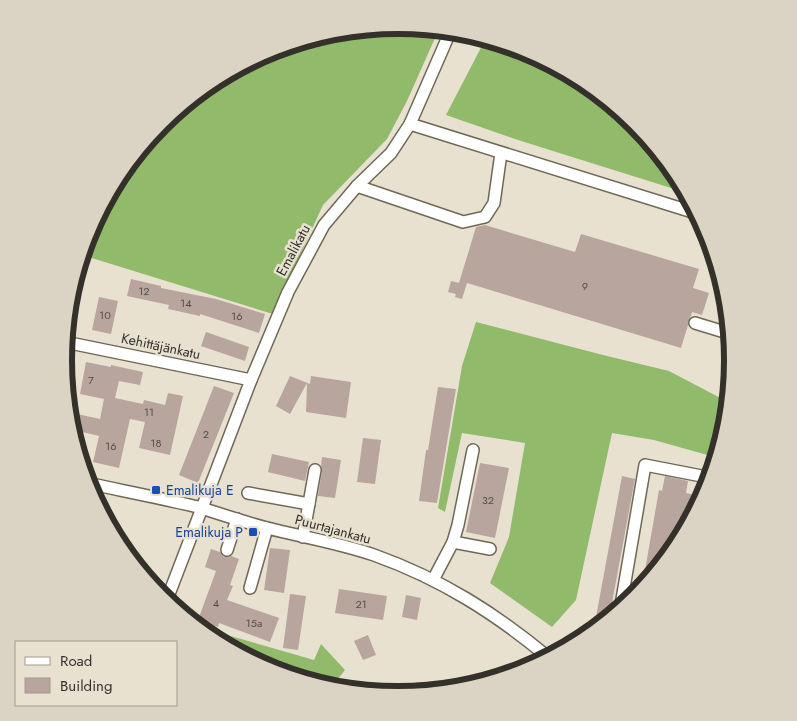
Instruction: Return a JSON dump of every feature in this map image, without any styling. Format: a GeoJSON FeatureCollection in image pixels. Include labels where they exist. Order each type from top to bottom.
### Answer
{"type":"FeatureCollection","features":[{"type":"Feature","properties":{"kind":"street","name":"Emalikatu"},"geometry":{"type":"LineString","coordinates":[[169,594],[251,380],[288,292],[324,225],[357,186],[391,153],[410,124],[448,38]]}},
{"type":"Feature","properties":{"kind":"street"},"geometry":{"type":"LineString","coordinates":[[410,124],[689,211]]}},
{"type":"Feature","properties":{"kind":"street"},"geometry":{"type":"LineString","coordinates":[[357,186],[463,222],[485,217],[494,203],[501,153]]}},
{"type":"Feature","properties":{"kind":"street"},"geometry":{"type":"LineString","coordinates":[[695,323],[724,332]]}},
{"type":"Feature","properties":{"kind":"street","name":"Kehittäjänkatu"},"geometry":{"type":"LineString","coordinates":[[72,343],[251,380]]}},
{"type":"Feature","properties":{"kind":"street"},"geometry":{"type":"LineString","coordinates":[[433,580],[453,542],[473,450]]}},
{"type":"Feature","properties":{"kind":"street"},"geometry":{"type":"LineString","coordinates":[[622,599],[645,465],[704,476]]}},
{"type":"Feature","properties":{"kind":"street"},"geometry":{"type":"LineString","coordinates":[[303,537],[315,470]]}},
{"type":"Feature","properties":{"kind":"street","name":"Puurtajankatu"},"geometry":{"type":"LineString","coordinates":[[96,484],[201,508],[237,520],[338,544],[372,555],[433,580],[485,609],[544,653]]}},
{"type":"Feature","properties":{"kind":"street"},"geometry":{"type":"LineString","coordinates":[[248,494],[309,504]]}},
{"type":"Feature","properties":{"kind":"street"},"geometry":{"type":"LineString","coordinates":[[227,550],[237,520]]}},
{"type":"Feature","properties":{"kind":"street"},"geometry":{"type":"LineString","coordinates":[[250,588],[267,528]]}},
{"type":"Feature","properties":{"kind":"street"},"geometry":{"type":"LineString","coordinates":[[453,542],[490,550]]}},
{"type":"Feature","properties":{"kind":"green space"},"geometry":{"type":"Polygon","coordinates":[[[377,34],[420,34],[436,36],[407,101],[387,139],[323,205],[273,314],[88,257],[105,216],[116,197],[139,162],[167,129],[200,101],[254,67],[293,51],[335,40],[377,34]]]}},
{"type":"Feature","properties":{"kind":"green space"},"geometry":{"type":"Polygon","coordinates":[[[482,45],[504,51],[543,67],[597,101],[630,129],[658,162],[677,190],[518,140],[446,115],[482,45]]]}},
{"type":"Feature","properties":{"kind":"green space"},"geometry":{"type":"Polygon","coordinates":[[[476,322],[669,371],[723,399],[719,424],[711,456],[654,440],[612,433],[576,600],[552,627],[490,583],[509,537],[525,443],[462,433],[445,512],[438,508],[462,366],[476,322]]]}},
{"type":"Feature","properties":{"kind":"green space"},"geometry":{"type":"Polygon","coordinates":[[[217,632],[314,660],[321,644],[345,670],[336,681],[294,670],[254,654],[217,632]]]}},
{"type":"Feature","properties":{"kind":"building"},"geometry":{"type":"Polygon","coordinates":[[[485,225],[575,252],[581,234],[699,269],[693,288],[709,293],[702,315],[692,312],[681,348],[467,283],[462,299],[455,297],[456,294],[448,292],[451,281],[459,283],[476,227],[485,225]]]}},
{"type":"Feature","properties":{"kind":"building"},"geometry":{"type":"Polygon","coordinates":[[[131,279],[161,286],[161,288],[216,299],[265,314],[259,333],[200,314],[200,316],[168,309],[169,305],[127,296],[131,279]]]}},
{"type":"Feature","properties":{"kind":"building"},"geometry":{"type":"Polygon","coordinates":[[[99,297],[118,301],[111,334],[92,330],[99,297]]]}},
{"type":"Feature","properties":{"kind":"building"},"geometry":{"type":"Polygon","coordinates":[[[206,332],[249,347],[245,361],[201,346],[206,332]]]}},
{"type":"Feature","properties":{"kind":"building"},"geometry":{"type":"Polygon","coordinates":[[[86,362],[143,372],[140,385],[119,381],[115,398],[143,404],[144,400],[165,405],[168,393],[183,396],[170,455],[139,448],[145,422],[130,419],[119,468],[93,462],[99,436],[80,431],[77,414],[100,419],[104,399],[80,394],[86,362]]]}},
{"type":"Feature","properties":{"kind":"building"},"geometry":{"type":"Polygon","coordinates":[[[290,376],[310,384],[311,376],[351,382],[346,418],[306,412],[307,383],[290,414],[276,406],[290,376]]]}},
{"type":"Feature","properties":{"kind":"building"},"geometry":{"type":"Polygon","coordinates":[[[214,386],[234,393],[198,483],[179,475],[214,386]]]}},
{"type":"Feature","properties":{"kind":"building"},"geometry":{"type":"Polygon","coordinates":[[[438,387],[456,389],[437,503],[419,501],[438,387]]]}},
{"type":"Feature","properties":{"kind":"building"},"geometry":{"type":"Polygon","coordinates":[[[363,438],[381,440],[375,484],[357,482],[363,438]]]}},
{"type":"Feature","properties":{"kind":"building"},"geometry":{"type":"Polygon","coordinates":[[[272,454],[309,462],[305,481],[268,472],[272,454]]]}},
{"type":"Feature","properties":{"kind":"building"},"geometry":{"type":"Polygon","coordinates":[[[322,457],[341,460],[335,498],[318,496],[322,457]]]}},
{"type":"Feature","properties":{"kind":"building"},"geometry":{"type":"Polygon","coordinates":[[[480,463],[509,468],[495,538],[466,532],[480,463]]]}},
{"type":"Feature","properties":{"kind":"building"},"geometry":{"type":"Polygon","coordinates":[[[622,476],[635,479],[611,609],[600,618],[596,617],[622,476]]]}},
{"type":"Feature","properties":{"kind":"building"},"geometry":{"type":"Polygon","coordinates":[[[665,476],[688,481],[686,493],[696,495],[670,542],[644,576],[659,490],[662,491],[665,476]]]}},
{"type":"Feature","properties":{"kind":"building"},"geometry":{"type":"Polygon","coordinates":[[[270,548],[290,550],[284,593],[264,590],[270,548]]]}},
{"type":"Feature","properties":{"kind":"building"},"geometry":{"type":"Polygon","coordinates":[[[211,549],[220,552],[224,557],[231,556],[239,559],[230,585],[233,586],[227,600],[279,618],[270,642],[219,623],[218,627],[198,619],[216,571],[205,567],[211,549]]]}},
{"type":"Feature","properties":{"kind":"building"},"geometry":{"type":"Polygon","coordinates":[[[339,589],[387,596],[383,620],[335,613],[339,589]]]}},
{"type":"Feature","properties":{"kind":"building"},"geometry":{"type":"Polygon","coordinates":[[[290,594],[306,596],[298,650],[283,648],[290,594]]]}},
{"type":"Feature","properties":{"kind":"building"},"geometry":{"type":"Polygon","coordinates":[[[406,595],[421,598],[417,620],[402,617],[406,595]]]}},
{"type":"Feature","properties":{"kind":"building"},"geometry":{"type":"Polygon","coordinates":[[[368,635],[376,655],[363,660],[354,641],[368,635]]]}},
{"type":"Feature","properties":{"kind":"place","name":"Emalikuja E"},"geometry":{"type":"Point","coordinates":[156,490]}},
{"type":"Feature","properties":{"kind":"place","name":"Emalikuja P"},"geometry":{"type":"Point","coordinates":[253,532]}}]}
